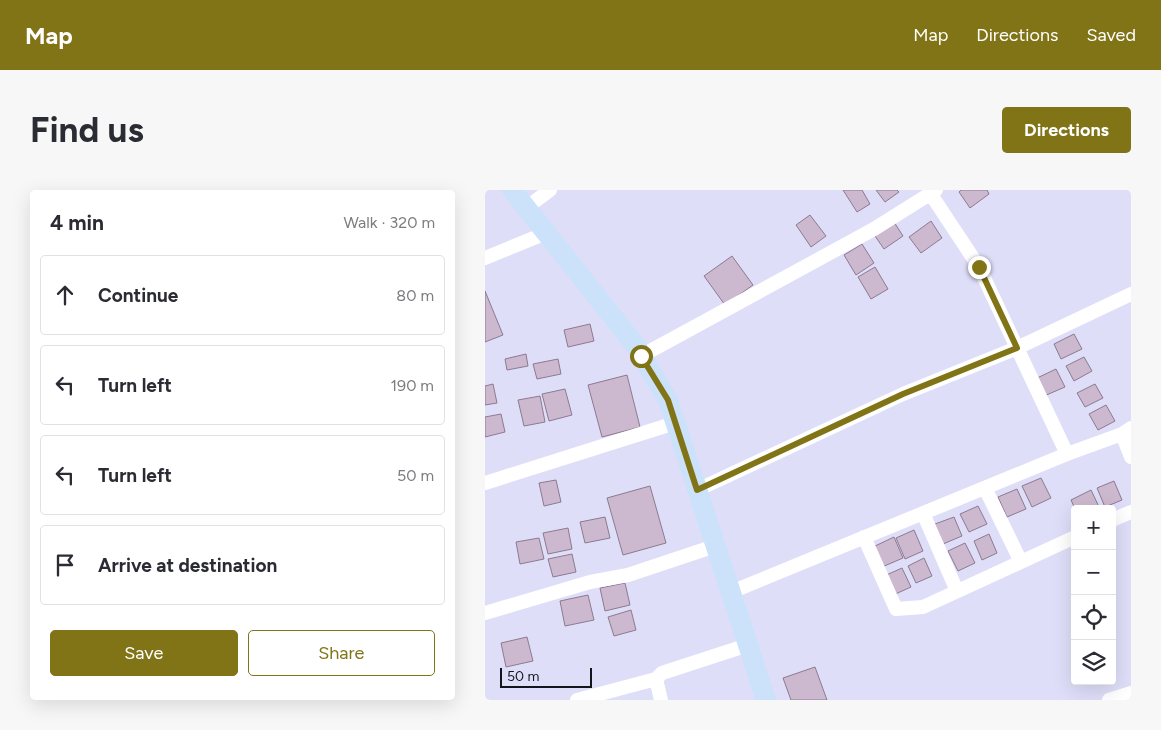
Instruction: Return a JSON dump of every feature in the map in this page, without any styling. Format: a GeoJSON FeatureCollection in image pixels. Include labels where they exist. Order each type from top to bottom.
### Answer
{"type":"FeatureCollection","features":[{"type":"Feature","properties":{"kind":"street"},"geometry":{"type":"LineString","coordinates":[[512,190],[641,356],[668,400],[765,700]]}},
{"type":"Feature","properties":{"kind":"street"},"geometry":{"type":"LineString","coordinates":[[526,208],[550,190]]}},
{"type":"Feature","properties":{"kind":"street"},"geometry":{"type":"LineString","coordinates":[[641,356],[874,229],[933,192],[979,267],[1067,454]]}},
{"type":"Feature","properties":{"kind":"street"},"geometry":{"type":"LineString","coordinates":[[485,258],[546,233]]}},
{"type":"Feature","properties":{"kind":"street"},"geometry":{"type":"LineString","coordinates":[[697,490],[903,394],[1017,348],[1131,294]]}},
{"type":"Feature","properties":{"kind":"street"},"geometry":{"type":"LineString","coordinates":[[485,483],[675,423]]}},
{"type":"Feature","properties":{"kind":"street"},"geometry":{"type":"LineString","coordinates":[[731,592],[1126,431],[1131,457]]}},
{"type":"Feature","properties":{"kind":"street"},"geometry":{"type":"LineString","coordinates":[[985,488],[1021,562]]}},
{"type":"Feature","properties":{"kind":"street"},"geometry":{"type":"LineString","coordinates":[[1116,518],[1131,512]]}},
{"type":"Feature","properties":{"kind":"street"},"geometry":{"type":"LineString","coordinates":[[923,513],[957,591]]}},
{"type":"Feature","properties":{"kind":"street"},"geometry":{"type":"LineString","coordinates":[[864,537],[896,609],[923,607],[1071,539]]}},
{"type":"Feature","properties":{"kind":"street"},"geometry":{"type":"LineString","coordinates":[[485,613],[590,582],[627,575],[715,546]]}},
{"type":"Feature","properties":{"kind":"street"},"geometry":{"type":"LineString","coordinates":[[577,700],[655,679],[662,673],[748,645]]}},
{"type":"Feature","properties":{"kind":"street"},"geometry":{"type":"LineString","coordinates":[[655,679],[661,700]]}},
{"type":"Feature","properties":{"kind":"street"},"geometry":{"type":"LineString","coordinates":[[1109,700],[1131,692]]}},
{"type":"Feature","properties":{"kind":"building"},"geometry":{"type":"Polygon","coordinates":[[[843,190],[862,190],[870,204],[857,212],[843,190]]]}},
{"type":"Feature","properties":{"kind":"building"},"geometry":{"type":"Polygon","coordinates":[[[876,190],[897,190],[899,192],[885,202],[876,190]]]}},
{"type":"Feature","properties":{"kind":"building"},"geometry":{"type":"Polygon","coordinates":[[[961,190],[987,190],[989,194],[970,208],[959,192],[961,190]]]}},
{"type":"Feature","properties":{"kind":"building"},"geometry":{"type":"Polygon","coordinates":[[[810,215],[826,236],[811,247],[796,225],[810,215]]]}},
{"type":"Feature","properties":{"kind":"building"},"geometry":{"type":"Polygon","coordinates":[[[931,221],[942,238],[921,253],[909,237],[931,221]]]}},
{"type":"Feature","properties":{"kind":"building"},"geometry":{"type":"Polygon","coordinates":[[[894,222],[903,236],[884,249],[875,236],[894,222]]]}},
{"type":"Feature","properties":{"kind":"building"},"geometry":{"type":"Polygon","coordinates":[[[862,244],[874,263],[856,275],[844,255],[862,244]]]}},
{"type":"Feature","properties":{"kind":"building"},"geometry":{"type":"Polygon","coordinates":[[[732,256],[753,285],[725,305],[704,276],[732,256]]]}},
{"type":"Feature","properties":{"kind":"building"},"geometry":{"type":"Polygon","coordinates":[[[875,267],[888,289],[871,299],[858,277],[875,267]]]}},
{"type":"Feature","properties":{"kind":"building"},"geometry":{"type":"Polygon","coordinates":[[[485,291],[503,335],[485,342],[485,291]]]}},
{"type":"Feature","properties":{"kind":"building"},"geometry":{"type":"Polygon","coordinates":[[[590,324],[594,341],[568,347],[564,330],[590,324]]]}},
{"type":"Feature","properties":{"kind":"building"},"geometry":{"type":"Polygon","coordinates":[[[1074,334],[1082,349],[1061,359],[1054,344],[1074,334]]]}},
{"type":"Feature","properties":{"kind":"building"},"geometry":{"type":"Polygon","coordinates":[[[526,354],[528,366],[507,370],[505,359],[526,354]]]}},
{"type":"Feature","properties":{"kind":"building"},"geometry":{"type":"Polygon","coordinates":[[[1084,357],[1092,371],[1074,381],[1066,366],[1084,357]]]}},
{"type":"Feature","properties":{"kind":"building"},"geometry":{"type":"Polygon","coordinates":[[[558,359],[561,374],[537,379],[533,364],[558,359]]]}},
{"type":"Feature","properties":{"kind":"building"},"geometry":{"type":"Polygon","coordinates":[[[1056,369],[1065,387],[1044,396],[1035,379],[1056,369]]]}},
{"type":"Feature","properties":{"kind":"building"},"geometry":{"type":"Polygon","coordinates":[[[627,375],[640,427],[602,437],[588,385],[627,375]]]}},
{"type":"Feature","properties":{"kind":"building"},"geometry":{"type":"Polygon","coordinates":[[[493,384],[497,403],[485,405],[485,386],[493,384]]]}},
{"type":"Feature","properties":{"kind":"building"},"geometry":{"type":"Polygon","coordinates":[[[1095,384],[1103,398],[1085,407],[1077,393],[1095,384]]]}},
{"type":"Feature","properties":{"kind":"building"},"geometry":{"type":"Polygon","coordinates":[[[565,389],[572,415],[549,421],[542,394],[565,389]]]}},
{"type":"Feature","properties":{"kind":"building"},"geometry":{"type":"Polygon","coordinates":[[[540,396],[545,422],[524,426],[518,400],[540,396]]]}},
{"type":"Feature","properties":{"kind":"building"},"geometry":{"type":"Polygon","coordinates":[[[1106,405],[1115,421],[1098,430],[1089,414],[1106,405]]]}},
{"type":"Feature","properties":{"kind":"building"},"geometry":{"type":"Polygon","coordinates":[[[501,414],[505,432],[485,437],[485,417],[501,414]]]}},
{"type":"Feature","properties":{"kind":"building"},"geometry":{"type":"Polygon","coordinates":[[[1041,478],[1051,498],[1032,507],[1022,486],[1041,478]]]}},
{"type":"Feature","properties":{"kind":"building"},"geometry":{"type":"Polygon","coordinates":[[[556,480],[561,502],[544,506],[539,483],[556,480]]]}},
{"type":"Feature","properties":{"kind":"building"},"geometry":{"type":"Polygon","coordinates":[[[1114,481],[1122,500],[1110,505],[1104,505],[1097,488],[1114,481]]]}},
{"type":"Feature","properties":{"kind":"building"},"geometry":{"type":"Polygon","coordinates":[[[650,486],[666,543],[623,555],[607,498],[650,486]]]}},
{"type":"Feature","properties":{"kind":"building"},"geometry":{"type":"Polygon","coordinates":[[[1017,489],[1026,509],[1007,517],[998,497],[1017,489]]]}},
{"type":"Feature","properties":{"kind":"building"},"geometry":{"type":"Polygon","coordinates":[[[1091,490],[1098,505],[1073,505],[1071,500],[1091,490]]]}},
{"type":"Feature","properties":{"kind":"building"},"geometry":{"type":"Polygon","coordinates":[[[978,506],[987,524],[969,532],[960,514],[978,506]]]}},
{"type":"Feature","properties":{"kind":"building"},"geometry":{"type":"Polygon","coordinates":[[[605,517],[610,538],[585,543],[580,522],[605,517]]]}},
{"type":"Feature","properties":{"kind":"building"},"geometry":{"type":"Polygon","coordinates":[[[954,517],[962,536],[943,544],[935,524],[954,517]]]}},
{"type":"Feature","properties":{"kind":"building"},"geometry":{"type":"Polygon","coordinates":[[[568,528],[572,549],[548,554],[543,533],[568,528]]]}},
{"type":"Feature","properties":{"kind":"building"},"geometry":{"type":"Polygon","coordinates":[[[914,530],[923,551],[905,559],[896,538],[914,530]]]}},
{"type":"Feature","properties":{"kind":"building"},"geometry":{"type":"Polygon","coordinates":[[[989,534],[997,553],[982,560],[974,541],[989,534]]]}},
{"type":"Feature","properties":{"kind":"building"},"geometry":{"type":"Polygon","coordinates":[[[894,537],[903,558],[882,567],[873,547],[894,537]]]}},
{"type":"Feature","properties":{"kind":"building"},"geometry":{"type":"Polygon","coordinates":[[[539,538],[544,559],[520,564],[516,542],[539,538]]]}},
{"type":"Feature","properties":{"kind":"building"},"geometry":{"type":"Polygon","coordinates":[[[965,543],[975,563],[958,571],[948,551],[965,543]]]}},
{"type":"Feature","properties":{"kind":"building"},"geometry":{"type":"Polygon","coordinates":[[[572,554],[576,572],[553,577],[548,559],[572,554]]]}},
{"type":"Feature","properties":{"kind":"building"},"geometry":{"type":"Polygon","coordinates":[[[924,558],[932,576],[916,583],[908,566],[924,558]]]}},
{"type":"Feature","properties":{"kind":"building"},"geometry":{"type":"Polygon","coordinates":[[[902,568],[911,587],[891,596],[882,577],[902,568]]]}},
{"type":"Feature","properties":{"kind":"building"},"geometry":{"type":"Polygon","coordinates":[[[625,583],[630,605],[605,611],[600,588],[625,583]]]}},
{"type":"Feature","properties":{"kind":"building"},"geometry":{"type":"Polygon","coordinates":[[[588,595],[594,620],[565,626],[560,601],[588,595]]]}},
{"type":"Feature","properties":{"kind":"building"},"geometry":{"type":"Polygon","coordinates":[[[631,610],[636,630],[614,636],[608,617],[631,610]]]}},
{"type":"Feature","properties":{"kind":"building"},"geometry":{"type":"Polygon","coordinates":[[[527,637],[533,661],[506,667],[501,643],[527,637]]]}},
{"type":"Feature","properties":{"kind":"building"},"geometry":{"type":"Polygon","coordinates":[[[815,667],[827,700],[791,700],[783,678],[815,667]]]}},
{"type":"Feature","properties":{"kind":"route"},"geometry":{"type":"LineString","coordinates":[[641,356],[668,400],[697,490],[903,394],[1017,348],[979,267]]}}]}
